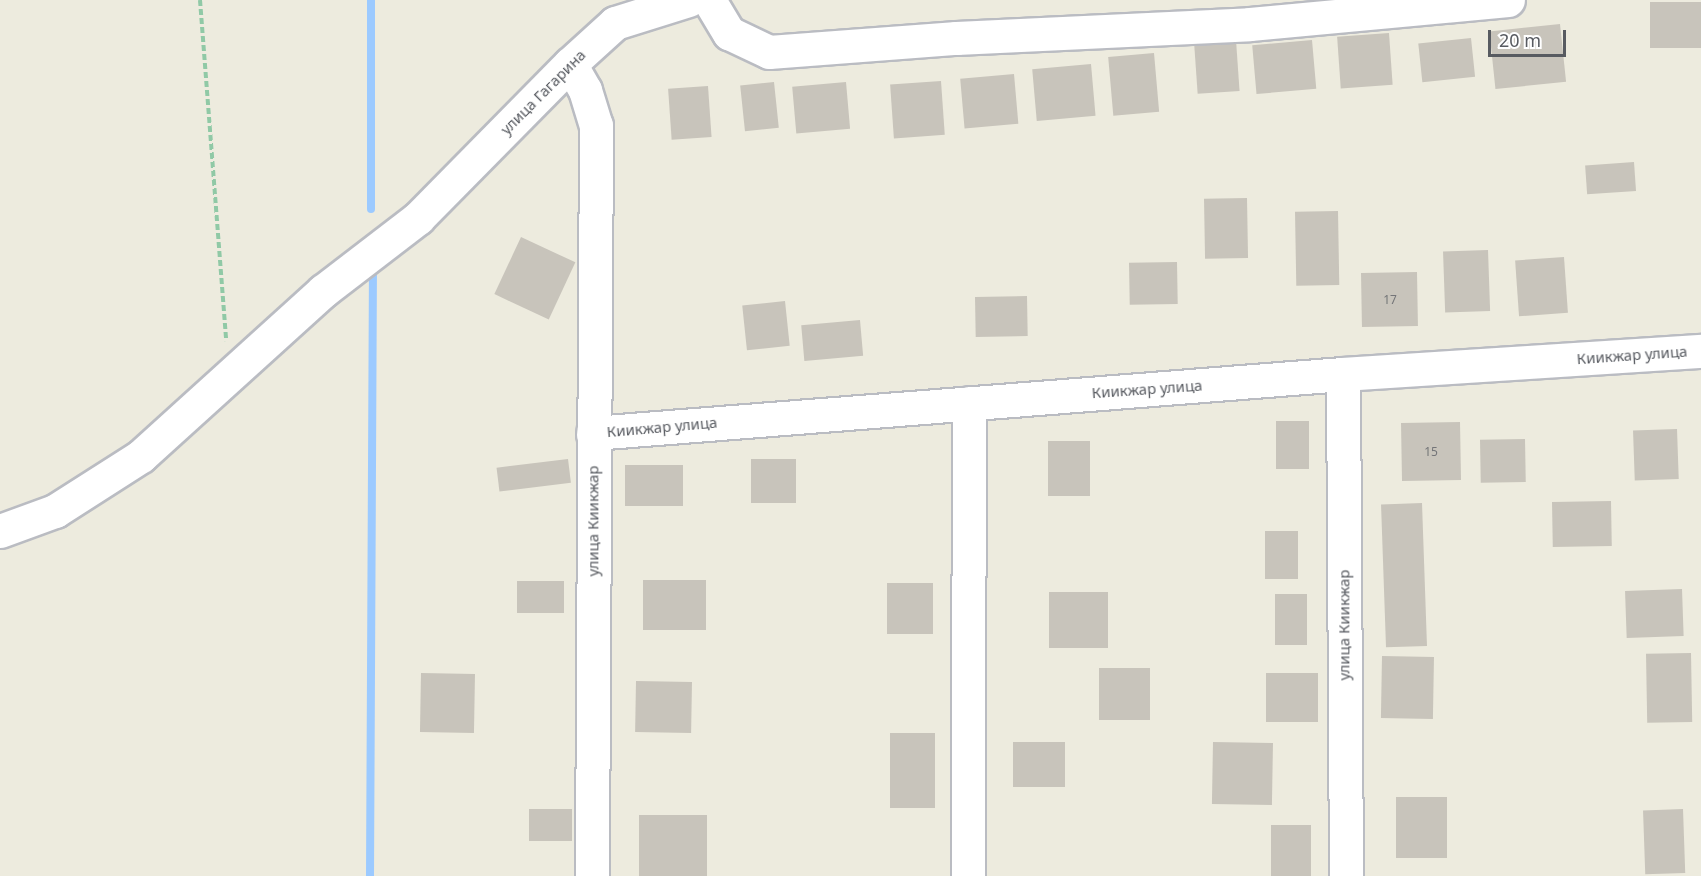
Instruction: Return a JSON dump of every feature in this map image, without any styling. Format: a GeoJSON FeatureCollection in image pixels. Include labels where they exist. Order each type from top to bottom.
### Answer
{"type":"FeatureCollection","features":[{"type":"Feature","properties":{"kind":"street","name":"улица Гагарина"},"geometry":{"type":"LineString","coordinates":[[0,531],[55,511],[141,456],[323,291],[418,218],[570,64],[615,23],[689,0]]}},
{"type":"Feature","properties":{"kind":"street"},"geometry":{"type":"LineString","coordinates":[[709,0],[729,33],[769,52],[956,38],[1250,24],[1508,0]]}},
{"type":"Feature","properties":{"kind":"street","name":"улица Киикжар"},"geometry":{"type":"LineString","coordinates":[[570,64],[585,90],[596,125],[592,876]]}},
{"type":"Feature","properties":{"kind":"street","name":"Киикжар улица"},"geometry":{"type":"LineString","coordinates":[[593,433],[1343,374],[1701,351]]}},
{"type":"Feature","properties":{"kind":"street","name":"улица Киикжар"},"geometry":{"type":"LineString","coordinates":[[1343,374],[1346,876]]}},
{"type":"Feature","properties":{"kind":"street"},"geometry":{"type":"LineString","coordinates":[[968,876],[969,403]]}},
{"type":"Feature","properties":{"kind":"path"},"geometry":{"type":"LineString","coordinates":[[200,0],[228,377]]}},
{"type":"Feature","properties":{"kind":"building"},"geometry":{"type":"Polygon","coordinates":[[[1650,2],[1701,2],[1701,48],[1650,48],[1650,2]]]}},
{"type":"Feature","properties":{"kind":"building"},"geometry":{"type":"Polygon","coordinates":[[[1560,24],[1566,82],[1495,89],[1489,31],[1560,24]]]}},
{"type":"Feature","properties":{"kind":"building"},"geometry":{"type":"Polygon","coordinates":[[[1389,33],[1393,85],[1341,89],[1337,37],[1389,33]]]}},
{"type":"Feature","properties":{"kind":"building"},"geometry":{"type":"Polygon","coordinates":[[[1471,38],[1475,77],[1422,82],[1418,44],[1471,38]]]}},
{"type":"Feature","properties":{"kind":"building"},"geometry":{"type":"Polygon","coordinates":[[[1236,40],[1240,91],[1198,94],[1194,43],[1236,40]]]}},
{"type":"Feature","properties":{"kind":"building"},"geometry":{"type":"Polygon","coordinates":[[[1312,40],[1316,89],[1256,94],[1252,45],[1312,40]]]}},
{"type":"Feature","properties":{"kind":"building"},"geometry":{"type":"Polygon","coordinates":[[[1154,53],[1159,112],[1113,116],[1108,57],[1154,53]]]}},
{"type":"Feature","properties":{"kind":"building"},"geometry":{"type":"Polygon","coordinates":[[[1091,64],[1096,116],[1037,121],[1032,69],[1091,64]]]}},
{"type":"Feature","properties":{"kind":"building"},"geometry":{"type":"Polygon","coordinates":[[[1014,74],[1018,124],[965,129],[960,79],[1014,74]]]}},
{"type":"Feature","properties":{"kind":"building"},"geometry":{"type":"Polygon","coordinates":[[[941,81],[945,135],[894,138],[890,85],[941,81]]]}},
{"type":"Feature","properties":{"kind":"building"},"geometry":{"type":"Polygon","coordinates":[[[774,82],[779,128],[745,131],[740,86],[774,82]]]}},
{"type":"Feature","properties":{"kind":"building"},"geometry":{"type":"Polygon","coordinates":[[[846,82],[850,129],[796,134],[792,87],[846,82]]]}},
{"type":"Feature","properties":{"kind":"building"},"geometry":{"type":"Polygon","coordinates":[[[708,86],[712,137],[672,140],[668,89],[708,86]]]}},
{"type":"Feature","properties":{"kind":"building"},"geometry":{"type":"Polygon","coordinates":[[[1634,162],[1636,191],[1587,194],[1585,165],[1634,162]]]}},
{"type":"Feature","properties":{"kind":"building"},"geometry":{"type":"Polygon","coordinates":[[[1247,198],[1248,258],[1205,259],[1204,199],[1247,198]]]}},
{"type":"Feature","properties":{"kind":"building"},"geometry":{"type":"Polygon","coordinates":[[[1338,211],[1339,285],[1296,286],[1295,212],[1338,211]]]}},
{"type":"Feature","properties":{"kind":"building"},"geometry":{"type":"Polygon","coordinates":[[[521,237],[575,262],[549,319],[494,294],[521,237]]]}},
{"type":"Feature","properties":{"kind":"building"},"geometry":{"type":"Polygon","coordinates":[[[1488,250],[1490,311],[1445,313],[1443,252],[1488,250]]]}},
{"type":"Feature","properties":{"kind":"building"},"geometry":{"type":"Polygon","coordinates":[[[1564,257],[1568,313],[1519,316],[1515,260],[1564,257]]]}},
{"type":"Feature","properties":{"kind":"building"},"geometry":{"type":"Polygon","coordinates":[[[1177,262],[1178,304],[1130,305],[1129,263],[1177,262]]]}},
{"type":"Feature","properties":{"kind":"building"},"geometry":{"type":"Polygon","coordinates":[[[1417,272],[1418,326],[1362,327],[1361,273],[1417,272]]]}},
{"type":"Feature","properties":{"kind":"building"},"geometry":{"type":"Polygon","coordinates":[[[1027,296],[1028,336],[976,337],[975,297],[1027,296]]]}},
{"type":"Feature","properties":{"kind":"building"},"geometry":{"type":"Polygon","coordinates":[[[785,301],[790,346],[747,350],[742,305],[785,301]]]}},
{"type":"Feature","properties":{"kind":"building"},"geometry":{"type":"Polygon","coordinates":[[[860,320],[863,356],[804,361],[801,325],[860,320]]]}},
{"type":"Feature","properties":{"kind":"building"},"geometry":{"type":"Polygon","coordinates":[[[1276,421],[1309,421],[1309,469],[1276,469],[1276,421]]]}},
{"type":"Feature","properties":{"kind":"building"},"geometry":{"type":"Polygon","coordinates":[[[1460,422],[1461,480],[1402,481],[1401,423],[1460,422]]]}},
{"type":"Feature","properties":{"kind":"building"},"geometry":{"type":"Polygon","coordinates":[[[1677,429],[1679,479],[1635,481],[1633,431],[1677,429]]]}},
{"type":"Feature","properties":{"kind":"building"},"geometry":{"type":"Polygon","coordinates":[[[1525,439],[1526,482],[1481,483],[1480,440],[1525,439]]]}},
{"type":"Feature","properties":{"kind":"building"},"geometry":{"type":"Polygon","coordinates":[[[1048,441],[1090,441],[1090,496],[1048,496],[1048,441]]]}},
{"type":"Feature","properties":{"kind":"building"},"geometry":{"type":"Polygon","coordinates":[[[568,459],[571,483],[499,492],[497,468],[568,459]]]}},
{"type":"Feature","properties":{"kind":"building"},"geometry":{"type":"Polygon","coordinates":[[[751,459],[796,459],[796,503],[751,503],[751,459]]]}},
{"type":"Feature","properties":{"kind":"building"},"geometry":{"type":"Polygon","coordinates":[[[625,465],[683,465],[683,506],[625,506],[625,465]]]}},
{"type":"Feature","properties":{"kind":"building"},"geometry":{"type":"Polygon","coordinates":[[[1611,501],[1612,546],[1553,547],[1552,502],[1611,501]]]}},
{"type":"Feature","properties":{"kind":"building"},"geometry":{"type":"Polygon","coordinates":[[[1422,503],[1427,646],[1386,647],[1381,504],[1422,503]]]}},
{"type":"Feature","properties":{"kind":"building"},"geometry":{"type":"Polygon","coordinates":[[[1265,531],[1298,531],[1298,579],[1265,579],[1265,531]]]}},
{"type":"Feature","properties":{"kind":"building"},"geometry":{"type":"Polygon","coordinates":[[[643,580],[706,580],[706,630],[643,630],[643,580]]]}},
{"type":"Feature","properties":{"kind":"building"},"geometry":{"type":"Polygon","coordinates":[[[517,581],[564,581],[564,613],[517,613],[517,581]]]}},
{"type":"Feature","properties":{"kind":"building"},"geometry":{"type":"Polygon","coordinates":[[[887,583],[933,583],[933,634],[887,634],[887,583]]]}},
{"type":"Feature","properties":{"kind":"building"},"geometry":{"type":"Polygon","coordinates":[[[1682,589],[1684,636],[1627,638],[1625,591],[1682,589]]]}},
{"type":"Feature","properties":{"kind":"building"},"geometry":{"type":"Polygon","coordinates":[[[1049,592],[1108,592],[1108,648],[1049,648],[1049,592]]]}},
{"type":"Feature","properties":{"kind":"building"},"geometry":{"type":"Polygon","coordinates":[[[1275,594],[1307,594],[1307,645],[1275,645],[1275,594]]]}},
{"type":"Feature","properties":{"kind":"building"},"geometry":{"type":"Polygon","coordinates":[[[1691,653],[1692,722],[1647,723],[1646,654],[1691,653]]]}},
{"type":"Feature","properties":{"kind":"building"},"geometry":{"type":"Polygon","coordinates":[[[1382,656],[1434,657],[1433,719],[1381,718],[1382,656]]]}},
{"type":"Feature","properties":{"kind":"building"},"geometry":{"type":"Polygon","coordinates":[[[1099,668],[1150,668],[1150,720],[1099,720],[1099,668]]]}},
{"type":"Feature","properties":{"kind":"building"},"geometry":{"type":"Polygon","coordinates":[[[421,673],[475,674],[474,733],[420,732],[421,673]]]}},
{"type":"Feature","properties":{"kind":"building"},"geometry":{"type":"Polygon","coordinates":[[[1266,673],[1318,673],[1318,722],[1266,722],[1266,673]]]}},
{"type":"Feature","properties":{"kind":"building"},"geometry":{"type":"Polygon","coordinates":[[[636,681],[692,682],[691,733],[635,732],[636,681]]]}},
{"type":"Feature","properties":{"kind":"building"},"geometry":{"type":"Polygon","coordinates":[[[890,733],[935,733],[935,808],[890,808],[890,733]]]}},
{"type":"Feature","properties":{"kind":"building"},"geometry":{"type":"Polygon","coordinates":[[[1013,742],[1065,742],[1065,787],[1013,787],[1013,742]]]}},
{"type":"Feature","properties":{"kind":"building"},"geometry":{"type":"Polygon","coordinates":[[[1213,742],[1273,743],[1272,805],[1212,804],[1213,742]]]}},
{"type":"Feature","properties":{"kind":"building"},"geometry":{"type":"Polygon","coordinates":[[[1396,797],[1447,797],[1447,858],[1396,858],[1396,797]]]}},
{"type":"Feature","properties":{"kind":"building"},"geometry":{"type":"Polygon","coordinates":[[[529,809],[572,809],[572,841],[529,841],[529,809]]]}},
{"type":"Feature","properties":{"kind":"building"},"geometry":{"type":"Polygon","coordinates":[[[1683,809],[1685,873],[1645,874],[1643,810],[1683,809]]]}},
{"type":"Feature","properties":{"kind":"building"},"geometry":{"type":"Polygon","coordinates":[[[639,815],[707,815],[707,876],[639,876],[639,815]]]}},
{"type":"Feature","properties":{"kind":"building"},"geometry":{"type":"Polygon","coordinates":[[[1271,825],[1311,825],[1311,876],[1271,876],[1271,825]]]}},
{"type":"Feature","properties":{"kind":"waterway"},"geometry":{"type":"LineString","coordinates":[[371,0],[371,209]]}},
{"type":"Feature","properties":{"kind":"waterway"},"geometry":{"type":"LineString","coordinates":[[370,876],[373,270]]}}]}
